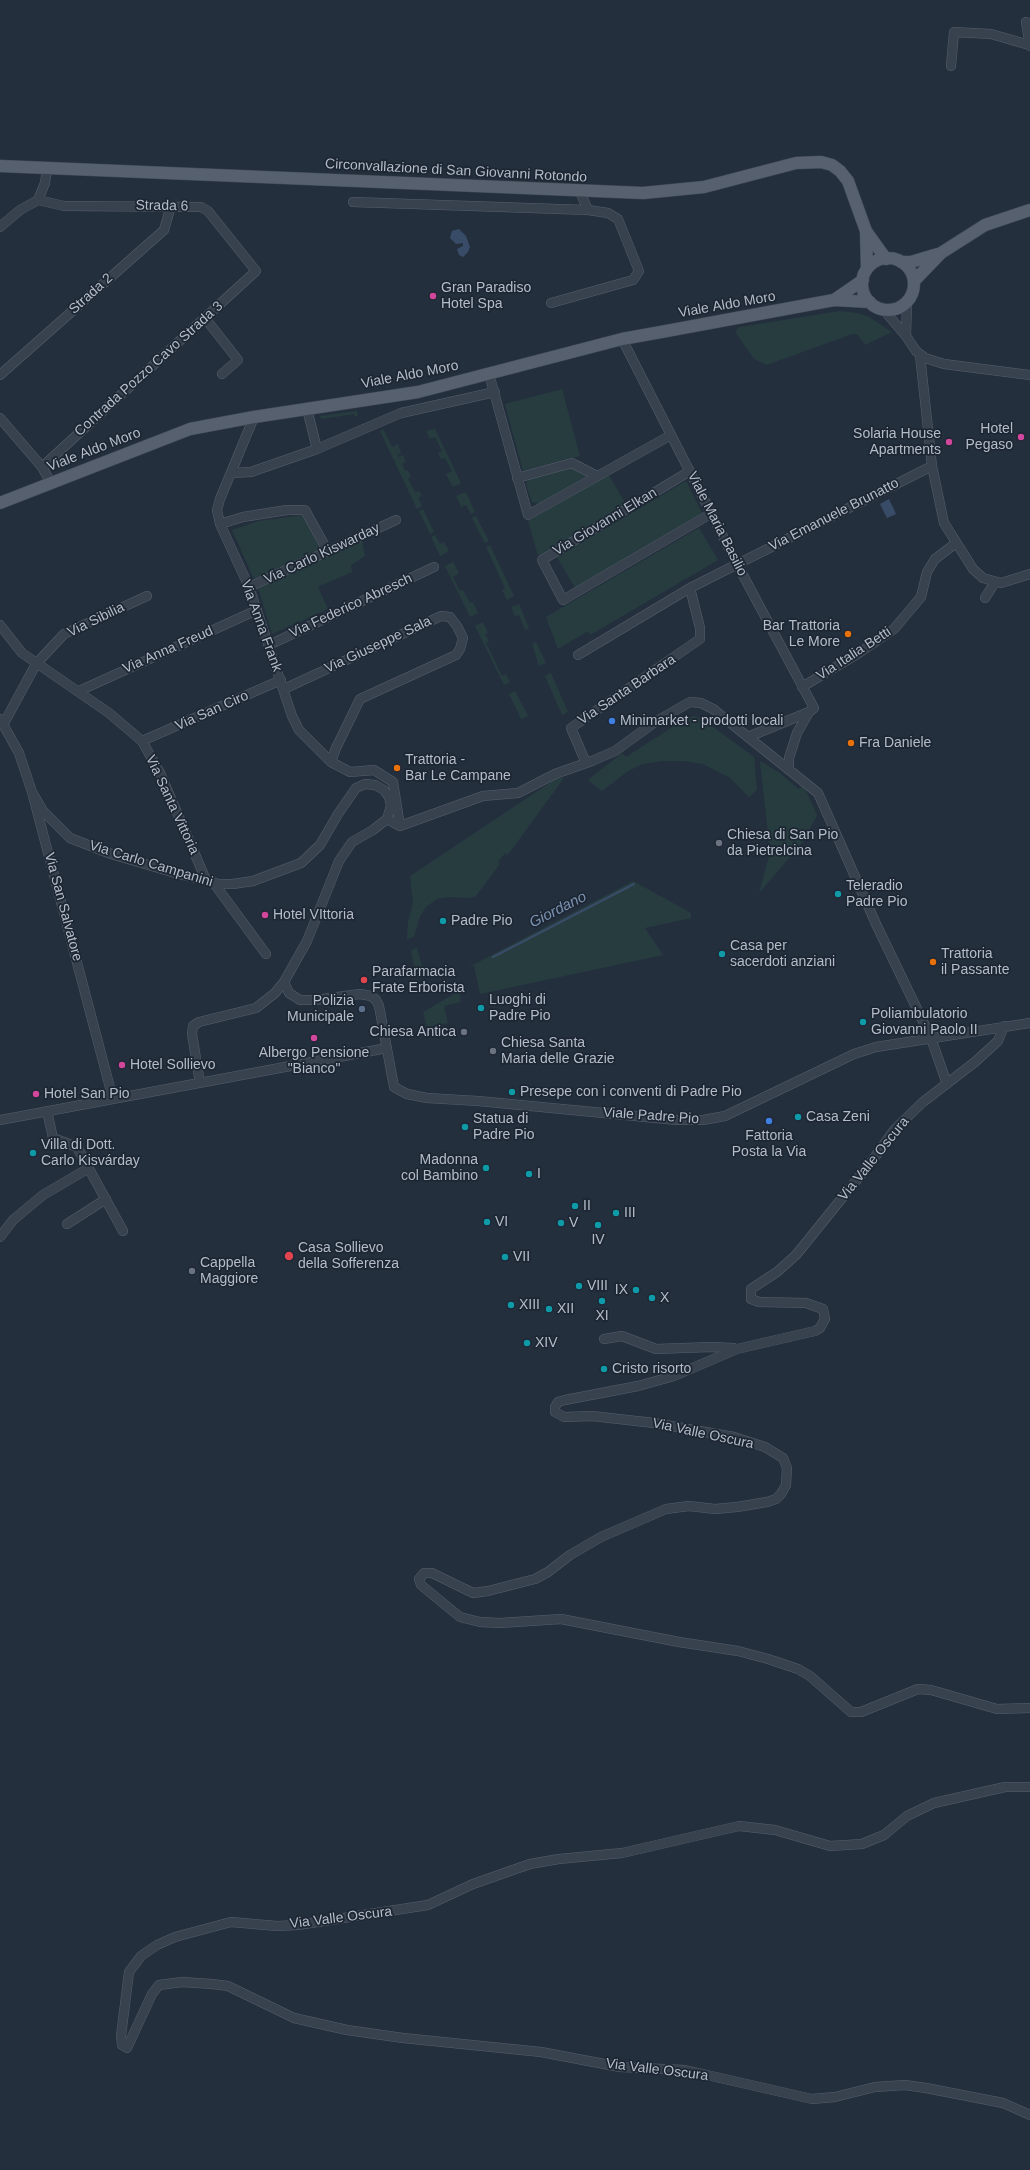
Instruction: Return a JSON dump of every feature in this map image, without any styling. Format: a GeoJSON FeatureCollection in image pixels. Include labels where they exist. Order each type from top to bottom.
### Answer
{"type":"FeatureCollection","features":[{"type":"Feature","properties":{"kind":"main road","name":"Circonvallazione di San Giovanni Rotondo"},"geometry":{"type":"LineString","coordinates":[[0,166],[580,192],[642,193],[683,191],[729,182],[796,163],[821,162],[832,166],[840,172],[848,182],[866,231],[886,259]]}},
{"type":"Feature","properties":{"kind":"main road"},"geometry":{"type":"LineString","coordinates":[[914,281],[941,253],[985,225],[1030,210]]}},
{"type":"Feature","properties":{"kind":"main road","name":"Circonvallazione di San Giovanni Rotondo"},"geometry":{"type":"LineString","coordinates":[[865,275],[866,231]]}},
{"type":"Feature","properties":{"kind":"main road"},"geometry":{"type":"LineString","coordinates":[[901,262],[912,273],[914,289],[907,302],[891,310],[882,309],[870,302],[863,288],[865,275],[873,264],[886,259],[901,262],[917,261],[941,253]]}},
{"type":"Feature","properties":{"kind":"main road","name":"Viale Aldo Moro"},"geometry":{"type":"LineString","coordinates":[[834,300],[865,275]]}},
{"type":"Feature","properties":{"kind":"main road","name":"Viale Aldo Moro"},"geometry":{"type":"LineString","coordinates":[[0,503],[190,429],[254,417],[415,392],[622,339],[834,300],[870,302]]}},
{"type":"Feature","properties":{"kind":"street"},"geometry":{"type":"LineString","coordinates":[[951,66],[954,32],[991,34],[1030,45],[1026,22]]}},
{"type":"Feature","properties":{"kind":"street"},"geometry":{"type":"LineString","coordinates":[[0,227],[20,210],[38,200],[45,183],[47,169]]}},
{"type":"Feature","properties":{"kind":"street"},"geometry":{"type":"LineString","coordinates":[[580,192],[588,210]]}},
{"type":"Feature","properties":{"kind":"street","name":"Strada 6"},"geometry":{"type":"LineString","coordinates":[[38,200],[64,206],[201,207],[208,211],[256,271]]}},
{"type":"Feature","properties":{"kind":"street"},"geometry":{"type":"LineString","coordinates":[[353,202],[588,210],[608,213],[618,218],[640,272],[633,280],[551,304]]}},
{"type":"Feature","properties":{"kind":"street","name":"Strada 2"},"geometry":{"type":"LineString","coordinates":[[0,375],[164,230],[171,206]]}},
{"type":"Feature","properties":{"kind":"street","name":"Contrada Pozzo Cavo Strada 3"},"geometry":{"type":"LineString","coordinates":[[42,466],[256,271]]}},
{"type":"Feature","properties":{"kind":"street"},"geometry":{"type":"LineString","coordinates":[[906,336],[907,302]]}},
{"type":"Feature","properties":{"kind":"street"},"geometry":{"type":"LineString","coordinates":[[882,309],[906,336],[920,355],[932,466],[944,523],[978,574],[995,582],[1007,582],[1030,574]]}},
{"type":"Feature","properties":{"kind":"street"},"geometry":{"type":"LineString","coordinates":[[205,318],[238,360],[222,374]]}},
{"type":"Feature","properties":{"kind":"street","name":"Viale Maria Basilio"},"geometry":{"type":"LineString","coordinates":[[622,339],[737,564],[802,687],[812,710]]}},
{"type":"Feature","properties":{"kind":"street"},"geometry":{"type":"LineString","coordinates":[[920,355],[944,364],[1030,375]]}},
{"type":"Feature","properties":{"kind":"street"},"geometry":{"type":"LineString","coordinates":[[489,374],[528,515],[672,435]]}},
{"type":"Feature","properties":{"kind":"street"},"geometry":{"type":"LineString","coordinates":[[232,473],[251,472],[317,449],[401,413],[495,392]]}},
{"type":"Feature","properties":{"kind":"street"},"geometry":{"type":"LineString","coordinates":[[307,409],[317,449]]}},
{"type":"Feature","properties":{"kind":"street","name":"Via Anna Frank"},"geometry":{"type":"LineString","coordinates":[[254,417],[217,510],[220,524],[249,587],[268,645],[299,730],[331,762],[350,772],[374,770],[393,782],[400,826]]}},
{"type":"Feature","properties":{"kind":"street"},"geometry":{"type":"LineString","coordinates":[[0,418],[42,466],[51,483]]}},
{"type":"Feature","properties":{"kind":"street"},"geometry":{"type":"LineString","coordinates":[[517,478],[572,463],[597,476]]}},
{"type":"Feature","properties":{"kind":"street","name":"Via Emanuele Brunatto"},"geometry":{"type":"LineString","coordinates":[[578,655],[690,588],[932,466]]}},
{"type":"Feature","properties":{"kind":"street","name":"Via Giovanni Elkan"},"geometry":{"type":"LineString","coordinates":[[690,471],[542,560],[563,600],[712,513]]}},
{"type":"Feature","properties":{"kind":"street"},"geometry":{"type":"LineString","coordinates":[[220,524],[243,517],[287,510],[305,510],[327,550]]}},
{"type":"Feature","properties":{"kind":"street","name":"Via Carlo Kiswarday"},"geometry":{"type":"LineString","coordinates":[[249,587],[327,550],[396,520]]}},
{"type":"Feature","properties":{"kind":"street","name":"Via Italia Betti"},"geometry":{"type":"LineString","coordinates":[[802,687],[859,653],[894,629],[921,597],[927,572],[935,559],[956,543]]}},
{"type":"Feature","properties":{"kind":"street","name":"Via Federico Abresch"},"geometry":{"type":"LineString","coordinates":[[268,645],[434,567]]}},
{"type":"Feature","properties":{"kind":"street"},"geometry":{"type":"LineString","coordinates":[[985,598],[995,582]]}},
{"type":"Feature","properties":{"kind":"street","name":"Via Santa Barbara"},"geometry":{"type":"LineString","coordinates":[[586,763],[571,728],[700,640],[700,628],[697,624],[690,588]]}},
{"type":"Feature","properties":{"kind":"street","name":"Via Sibilia"},"geometry":{"type":"LineString","coordinates":[[2,721],[36,664],[64,634],[147,596]]}},
{"type":"Feature","properties":{"kind":"street","name":"Via Anna Freud"},"geometry":{"type":"LineString","coordinates":[[79,691],[257,610]]}},
{"type":"Feature","properties":{"kind":"street","name":"Via Giuseppe Sala"},"geometry":{"type":"LineString","coordinates":[[283,685],[441,616],[450,617],[457,626],[463,638],[460,649],[456,655],[360,699],[336,748],[331,762]]}},
{"type":"Feature","properties":{"kind":"street"},"geometry":{"type":"LineString","coordinates":[[0,625],[22,653],[36,664]]}},
{"type":"Feature","properties":{"kind":"street","name":"Via Santa Vittoria"},"geometry":{"type":"LineString","coordinates":[[36,664],[79,691],[109,713],[142,741],[160,773],[210,881],[266,954]]}},
{"type":"Feature","properties":{"kind":"street","name":"Via San Ciro"},"geometry":{"type":"LineString","coordinates":[[142,741],[283,685]]}},
{"type":"Feature","properties":{"kind":"street"},"geometry":{"type":"LineString","coordinates":[[200,1083],[193,1037],[193,1026],[199,1022],[256,1008],[270,998],[284,982],[307,941],[339,861],[352,842],[373,830],[387,819],[400,826],[484,796],[518,793],[555,774],[615,751],[654,722],[690,702],[701,703],[712,709],[818,793],[876,924],[931,1038],[947,1084]]}},
{"type":"Feature","properties":{"kind":"street"},"geometry":{"type":"LineString","coordinates":[[748,737],[812,710]]}},
{"type":"Feature","properties":{"kind":"street"},"geometry":{"type":"LineString","coordinates":[[788,769],[789,758],[797,733],[812,710]]}},
{"type":"Feature","properties":{"kind":"street","name":"Via San Salvatore"},"geometry":{"type":"LineString","coordinates":[[2,721],[19,753],[32,792],[113,1100]]}},
{"type":"Feature","properties":{"kind":"street","name":"Via Carlo Campanini"},"geometry":{"type":"LineString","coordinates":[[32,792],[43,810],[70,838],[111,854],[179,874],[210,881],[233,884],[252,881],[301,863],[320,845],[338,814],[356,788],[361,786],[376,785],[387,793],[392,806],[387,819]]}},
{"type":"Feature","properties":{"kind":"street"},"geometry":{"type":"LineString","coordinates":[[0,1120],[387,1048],[379,1006],[376,1000],[371,996],[360,994],[315,1000],[300,1000],[289,993],[284,982]]}},
{"type":"Feature","properties":{"kind":"street","name":"Viale Padre Pio"},"geometry":{"type":"LineString","coordinates":[[387,1048],[394,1087],[414,1096],[677,1120],[703,1120],[725,1116],[854,1054],[876,1047],[1030,1023]]}},
{"type":"Feature","properties":{"kind":"street","name":"Via Valle Oscura"},"geometry":{"type":"LineString","coordinates":[[1004,1026],[998,1040],[975,1062],[923,1102],[895,1129],[872,1162],[796,1255],[777,1272],[751,1289],[751,1299],[759,1302],[806,1303],[823,1309],[825,1319],[820,1328],[815,1331],[737,1349],[674,1376],[638,1386],[558,1402],[555,1412],[564,1417],[592,1416],[654,1423],[734,1437],[765,1447],[783,1458],[786,1468],[786,1485],[776,1499],[737,1507],[715,1509],[689,1506],[666,1509],[594,1540],[570,1555],[548,1572],[535,1579],[488,1591],[473,1593],[432,1574],[420,1576],[419,1580],[421,1585],[460,1617],[480,1622],[500,1623],[561,1619],[679,1642],[738,1651],[768,1659],[798,1669],[810,1676],[851,1712],[861,1712],[918,1690],[938,1691],[997,1710],[1030,1708]]}},
{"type":"Feature","properties":{"kind":"street"},"geometry":{"type":"LineString","coordinates":[[47,1112],[53,1138],[77,1147],[123,1231]]}},
{"type":"Feature","properties":{"kind":"street"},"geometry":{"type":"LineString","coordinates":[[2,1231],[43,1195],[89,1168]]}},
{"type":"Feature","properties":{"kind":"street"},"geometry":{"type":"LineString","coordinates":[[66,1224],[106,1199]]}},
{"type":"Feature","properties":{"kind":"street"},"geometry":{"type":"LineString","coordinates":[[604,1339],[622,1336],[656,1349],[711,1347],[737,1349]]}},
{"type":"Feature","properties":{"kind":"street","name":"Via Valle Oscura"},"geometry":{"type":"LineString","coordinates":[[1030,1787],[1005,1787],[934,1803],[907,1816],[884,1835],[862,1844],[830,1846],[775,1830],[739,1826],[622,1852],[558,1858],[530,1864],[473,1884],[428,1905],[405,1910],[346,1917],[298,1926],[276,1926],[231,1922],[175,1937],[157,1945],[141,1956],[129,1972],[121,2036],[122,2045],[127,2048],[152,1994],[159,1985],[182,1982],[212,1984],[228,1986],[294,2018],[347,2030],[403,2038],[541,2052],[620,2067],[685,2070],[812,2099],[835,2097],[875,2087],[905,2085],[1003,2103],[1030,2115]]}},
{"type":"Feature","properties":{"kind":"green space"},"geometry":{"type":"Polygon","coordinates":[[[840,311],[857,313],[869,317],[892,332],[865,345],[857,334],[852,334],[767,365],[754,359],[736,333],[737,328],[740,327],[840,311]]]}},
{"type":"Feature","properties":{"kind":"green space"},"geometry":{"type":"Polygon","coordinates":[[[562,389],[580,456],[523,471],[505,404],[562,389]]]}},
{"type":"Feature","properties":{"kind":"green space"},"geometry":{"type":"Polygon","coordinates":[[[357,411],[358,416],[355,416],[354,414],[321,419],[320,416],[357,411]]]}},
{"type":"Feature","properties":{"kind":"green space"},"geometry":{"type":"Polygon","coordinates":[[[383,429],[392,447],[398,444],[401,453],[397,455],[398,457],[403,455],[406,462],[402,464],[405,471],[408,470],[411,477],[408,479],[415,492],[419,491],[422,496],[418,498],[422,506],[417,509],[380,431],[383,429]]]}},
{"type":"Feature","properties":{"kind":"green space"},"geometry":{"type":"Polygon","coordinates":[[[435,429],[461,483],[453,487],[446,474],[452,471],[445,458],[441,459],[438,453],[442,451],[435,437],[430,439],[426,431],[435,429]]]}},
{"type":"Feature","properties":{"kind":"green space"},"geometry":{"type":"Polygon","coordinates":[[[569,466],[587,476],[540,504],[532,502],[526,485],[530,478],[569,466]]]}},
{"type":"Feature","properties":{"kind":"green space"},"geometry":{"type":"Polygon","coordinates":[[[608,474],[626,504],[541,555],[538,555],[528,521],[608,474]]]}},
{"type":"Feature","properties":{"kind":"green space"},"geometry":{"type":"Polygon","coordinates":[[[686,481],[702,513],[575,588],[557,557],[686,481]]]}},
{"type":"Feature","properties":{"kind":"green space"},"geometry":{"type":"Polygon","coordinates":[[[466,492],[475,512],[471,514],[466,505],[461,507],[456,496],[466,492]]]}},
{"type":"Feature","properties":{"kind":"green space"},"geometry":{"type":"Polygon","coordinates":[[[423,509],[434,532],[430,534],[419,511],[423,509]]]}},
{"type":"Feature","properties":{"kind":"green space"},"geometry":{"type":"Polygon","coordinates":[[[303,515],[320,549],[254,579],[232,530],[259,521],[303,515]]]}},
{"type":"Feature","properties":{"kind":"green space"},"geometry":{"type":"Polygon","coordinates":[[[476,516],[489,541],[485,543],[472,518],[476,516]]]}},
{"type":"Feature","properties":{"kind":"green space"},"geometry":{"type":"Polygon","coordinates":[[[699,528],[718,560],[590,635],[588,631],[558,649],[546,617],[699,528]]]}},
{"type":"Feature","properties":{"kind":"green space"},"geometry":{"type":"Polygon","coordinates":[[[435,535],[440,544],[444,542],[449,551],[440,556],[431,537],[435,535]]]}},
{"type":"Feature","properties":{"kind":"green space"},"geometry":{"type":"Polygon","coordinates":[[[362,540],[365,556],[351,565],[352,572],[318,587],[328,609],[272,634],[258,587],[362,540]]]}},
{"type":"Feature","properties":{"kind":"green space"},"geometry":{"type":"Polygon","coordinates":[[[490,545],[514,596],[507,600],[502,590],[505,588],[486,547],[490,545]]]}},
{"type":"Feature","properties":{"kind":"green space"},"geometry":{"type":"Polygon","coordinates":[[[453,562],[459,573],[453,577],[460,591],[463,590],[470,603],[473,602],[478,613],[470,617],[445,566],[453,562]]]}},
{"type":"Feature","properties":{"kind":"green space"},"geometry":{"type":"Polygon","coordinates":[[[519,604],[529,628],[525,630],[519,615],[515,616],[511,607],[519,604]]]}},
{"type":"Feature","properties":{"kind":"green space"},"geometry":{"type":"Polygon","coordinates":[[[483,622],[488,633],[485,634],[489,641],[486,643],[502,676],[506,674],[510,682],[504,685],[475,626],[483,622]]]}},
{"type":"Feature","properties":{"kind":"green space"},"geometry":{"type":"Polygon","coordinates":[[[536,642],[546,663],[539,666],[532,644],[536,642]]]}},
{"type":"Feature","properties":{"kind":"green space"},"geometry":{"type":"Polygon","coordinates":[[[551,673],[568,712],[562,715],[545,676],[551,673]]]}},
{"type":"Feature","properties":{"kind":"green space"},"geometry":{"type":"Polygon","coordinates":[[[515,691],[528,716],[521,719],[509,694],[515,691]]]}},
{"type":"Feature","properties":{"kind":"green space"},"geometry":{"type":"Polygon","coordinates":[[[695,716],[702,719],[754,757],[757,790],[749,797],[730,778],[703,764],[684,761],[662,761],[643,764],[628,771],[602,791],[588,780],[622,753],[626,757],[688,717],[695,716]]]}},
{"type":"Feature","properties":{"kind":"green space"},"geometry":{"type":"Polygon","coordinates":[[[760,761],[780,773],[798,789],[804,786],[817,815],[803,842],[759,893],[770,852],[760,761]]]}},
{"type":"Feature","properties":{"kind":"green space"},"geometry":{"type":"Polygon","coordinates":[[[557,778],[564,778],[510,852],[507,855],[505,853],[498,862],[500,864],[476,896],[470,898],[448,897],[437,899],[426,907],[420,916],[414,937],[407,939],[408,922],[413,903],[410,876],[557,778]]]}},
{"type":"Feature","properties":{"kind":"green space"},"geometry":{"type":"Polygon","coordinates":[[[633,881],[691,913],[691,918],[645,928],[663,955],[480,994],[474,966],[469,967],[633,881]]]}},
{"type":"Feature","properties":{"kind":"green space"},"geometry":{"type":"Polygon","coordinates":[[[417,948],[424,974],[416,978],[411,950],[417,948]]]}},
{"type":"Feature","properties":{"kind":"green space"},"geometry":{"type":"Polygon","coordinates":[[[459,991],[461,1002],[444,1006],[448,1023],[427,1027],[423,1012],[459,991]]]}},
{"type":"Feature","properties":{"kind":"water"},"geometry":{"type":"Polygon","coordinates":[[[459,229],[466,236],[470,247],[468,252],[463,257],[459,255],[457,249],[463,246],[463,243],[456,244],[450,238],[452,231],[459,229]]]}},
{"type":"Feature","properties":{"kind":"water"},"geometry":{"type":"Polygon","coordinates":[[[889,499],[896,514],[887,518],[880,504],[889,499]]]}},
{"type":"Feature","properties":{"kind":"waterway","name":"Giordano"},"geometry":{"type":"LineString","coordinates":[[493,957],[634,884]]}},
{"type":"Feature","properties":{"kind":"place","name":"Gran Paradiso Hotel Spa"},"geometry":{"type":"Point","coordinates":[433,296]}},
{"type":"Feature","properties":{"kind":"place","name":"Hotel Pegaso"},"geometry":{"type":"Point","coordinates":[1021,437]}},
{"type":"Feature","properties":{"kind":"place","name":"Solaria House Apartments"},"geometry":{"type":"Point","coordinates":[949,442]}},
{"type":"Feature","properties":{"kind":"place","name":"Bar Trattoria Le More"},"geometry":{"type":"Point","coordinates":[848,634]}},
{"type":"Feature","properties":{"kind":"place","name":"Minimarket - prodotti locali"},"geometry":{"type":"Point","coordinates":[612,721]}},
{"type":"Feature","properties":{"kind":"place","name":"Fra Daniele"},"geometry":{"type":"Point","coordinates":[851,743]}},
{"type":"Feature","properties":{"kind":"place","name":"Trattoria - Bar Le Campane"},"geometry":{"type":"Point","coordinates":[397,768]}},
{"type":"Feature","properties":{"kind":"place","name":"Chiesa di San Pio da Pietrelcina"},"geometry":{"type":"Point","coordinates":[719,843]}},
{"type":"Feature","properties":{"kind":"place","name":"Teleradio Padre Pio"},"geometry":{"type":"Point","coordinates":[838,894]}},
{"type":"Feature","properties":{"kind":"place","name":"Hotel VIttoria"},"geometry":{"type":"Point","coordinates":[265,915]}},
{"type":"Feature","properties":{"kind":"place","name":"Padre Pio"},"geometry":{"type":"Point","coordinates":[443,921]}},
{"type":"Feature","properties":{"kind":"place","name":"Casa per sacerdoti anziani"},"geometry":{"type":"Point","coordinates":[722,954]}},
{"type":"Feature","properties":{"kind":"place","name":"Trattoria il Passante"},"geometry":{"type":"Point","coordinates":[933,962]}},
{"type":"Feature","properties":{"kind":"place","name":"Parafarmacia Frate Erborista"},"geometry":{"type":"Point","coordinates":[364,980]}},
{"type":"Feature","properties":{"kind":"place","name":"Luoghi di Padre Pio"},"geometry":{"type":"Point","coordinates":[481,1008]}},
{"type":"Feature","properties":{"kind":"place","name":"Polizia Municipale"},"geometry":{"type":"Point","coordinates":[362,1009]}},
{"type":"Feature","properties":{"kind":"place","name":"Poliambulatorio Giovanni Paolo II"},"geometry":{"type":"Point","coordinates":[863,1022]}},
{"type":"Feature","properties":{"kind":"place","name":"Chiesa Antica"},"geometry":{"type":"Point","coordinates":[464,1032]}},
{"type":"Feature","properties":{"kind":"place","name":"Albergo Pensione \"Bianco\""},"geometry":{"type":"Point","coordinates":[314,1038]}},
{"type":"Feature","properties":{"kind":"place","name":"Chiesa Santa Maria delle Grazie"},"geometry":{"type":"Point","coordinates":[493,1051]}},
{"type":"Feature","properties":{"kind":"place","name":"Hotel Sollievo"},"geometry":{"type":"Point","coordinates":[122,1065]}},
{"type":"Feature","properties":{"kind":"place","name":"Presepe con i conventi di Padre Pio"},"geometry":{"type":"Point","coordinates":[512,1092]}},
{"type":"Feature","properties":{"kind":"place","name":"Hotel San Pio"},"geometry":{"type":"Point","coordinates":[36,1094]}},
{"type":"Feature","properties":{"kind":"place","name":"Casa Zeni"},"geometry":{"type":"Point","coordinates":[798,1117]}},
{"type":"Feature","properties":{"kind":"place","name":"Fattoria Posta la Via"},"geometry":{"type":"Point","coordinates":[769,1121]}},
{"type":"Feature","properties":{"kind":"place","name":"Statua di Padre Pio"},"geometry":{"type":"Point","coordinates":[465,1127]}},
{"type":"Feature","properties":{"kind":"place","name":"Villa di Dott. Carlo Kisvárday"},"geometry":{"type":"Point","coordinates":[33,1153]}},
{"type":"Feature","properties":{"kind":"place","name":"Madonna col Bambino"},"geometry":{"type":"Point","coordinates":[486,1168]}},
{"type":"Feature","properties":{"kind":"place","name":"I"},"geometry":{"type":"Point","coordinates":[529,1174]}},
{"type":"Feature","properties":{"kind":"place","name":"II"},"geometry":{"type":"Point","coordinates":[575,1206]}},
{"type":"Feature","properties":{"kind":"place","name":"III"},"geometry":{"type":"Point","coordinates":[616,1213]}},
{"type":"Feature","properties":{"kind":"place","name":"VI"},"geometry":{"type":"Point","coordinates":[487,1222]}},
{"type":"Feature","properties":{"kind":"place","name":"V"},"geometry":{"type":"Point","coordinates":[561,1223]}},
{"type":"Feature","properties":{"kind":"place","name":"IV"},"geometry":{"type":"Point","coordinates":[598,1225]}},
{"type":"Feature","properties":{"kind":"place","name":"Casa Sollievo della Sofferenza"},"geometry":{"type":"Point","coordinates":[289,1256]}},
{"type":"Feature","properties":{"kind":"place","name":"VII"},"geometry":{"type":"Point","coordinates":[505,1257]}},
{"type":"Feature","properties":{"kind":"place","name":"Cappella Maggiore"},"geometry":{"type":"Point","coordinates":[192,1271]}},
{"type":"Feature","properties":{"kind":"place","name":"VIII"},"geometry":{"type":"Point","coordinates":[579,1286]}},
{"type":"Feature","properties":{"kind":"place","name":"IX"},"geometry":{"type":"Point","coordinates":[636,1290]}},
{"type":"Feature","properties":{"kind":"place","name":"X"},"geometry":{"type":"Point","coordinates":[652,1298]}},
{"type":"Feature","properties":{"kind":"place","name":"XI"},"geometry":{"type":"Point","coordinates":[602,1301]}},
{"type":"Feature","properties":{"kind":"place","name":"XIII"},"geometry":{"type":"Point","coordinates":[511,1305]}},
{"type":"Feature","properties":{"kind":"place","name":"XII"},"geometry":{"type":"Point","coordinates":[549,1309]}},
{"type":"Feature","properties":{"kind":"place","name":"XIV"},"geometry":{"type":"Point","coordinates":[527,1343]}},
{"type":"Feature","properties":{"kind":"place","name":"Cristo risorto"},"geometry":{"type":"Point","coordinates":[604,1369]}}]}
